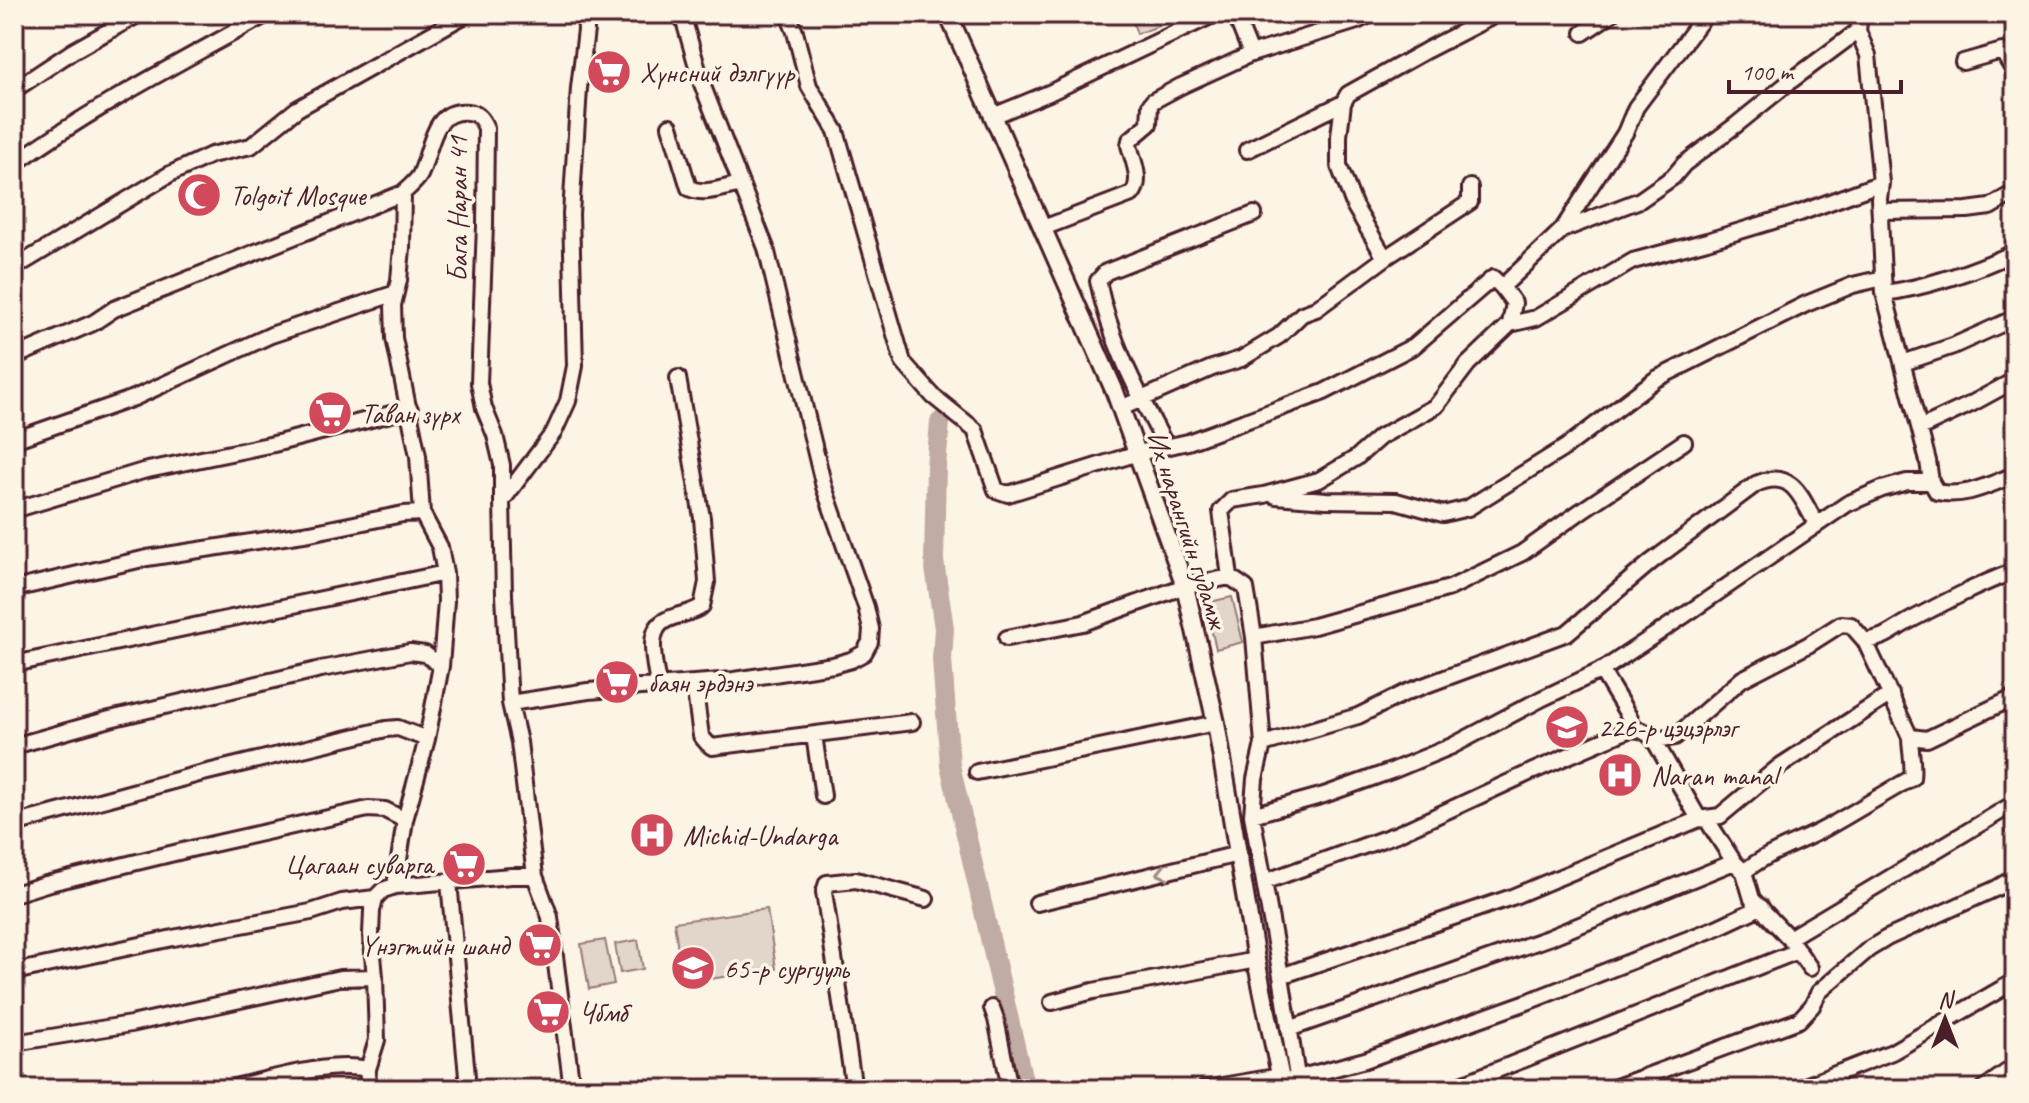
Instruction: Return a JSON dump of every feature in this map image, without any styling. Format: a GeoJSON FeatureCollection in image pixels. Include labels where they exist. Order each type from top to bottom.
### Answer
{"type":"FeatureCollection","features":[{"type":"Feature","properties":{"kind":"main road","name":"Их нарангийн гудамж"},"geometry":{"type":"LineString","coordinates":[[948,14],[1121,408],[1185,586],[1216,723],[1256,960],[1288,1083]]}},
{"type":"Feature","properties":{"kind":"street"},"geometry":{"type":"LineString","coordinates":[[14,90],[73,51],[139,14]]}},
{"type":"Feature","properties":{"kind":"street"},"geometry":{"type":"LineString","coordinates":[[14,164],[133,89],[267,14]]}},
{"type":"Feature","properties":{"kind":"street"},"geometry":{"type":"LineString","coordinates":[[14,268],[170,174],[211,155],[251,146],[297,109],[467,14]]}},
{"type":"Feature","properties":{"kind":"street"},"geometry":{"type":"LineString","coordinates":[[572,1089],[550,917],[535,876],[519,742],[510,703],[502,501],[554,432],[568,401],[575,366],[571,214],[585,14]]}},
{"type":"Feature","properties":{"kind":"street"},"geometry":{"type":"LineString","coordinates":[[510,703],[588,691],[734,680],[833,665],[864,653],[870,642],[871,629],[866,607],[824,487],[766,248],[702,84],[682,14]]}},
{"type":"Feature","properties":{"kind":"street"},"geometry":{"type":"LineString","coordinates":[[788,14],[809,86],[836,131],[903,362],[933,396],[975,430],[996,490],[1008,494],[1138,453],[1188,442],[1324,392],[1414,346],[1493,278],[1514,303],[1510,324]]}},
{"type":"Feature","properties":{"kind":"street"},"geometry":{"type":"LineString","coordinates":[[993,116],[1049,93],[1215,14]]}},
{"type":"Feature","properties":{"kind":"street"},"geometry":{"type":"LineString","coordinates":[[1235,14],[1251,54]]}},
{"type":"Feature","properties":{"kind":"street"},"geometry":{"type":"LineString","coordinates":[[1043,228],[1132,194],[1139,183],[1130,140],[1149,124],[1153,101],[1251,54],[1371,14]]}},
{"type":"Feature","properties":{"kind":"street"},"geometry":{"type":"LineString","coordinates":[[1385,258],[1355,207],[1339,166],[1343,103],[1348,94],[1497,14]]}},
{"type":"Feature","properties":{"kind":"street"},"geometry":{"type":"LineString","coordinates":[[1583,33],[1611,14]]}},
{"type":"Feature","properties":{"kind":"street"},"geometry":{"type":"LineString","coordinates":[[1502,287],[1562,230],[1625,133],[1636,107],[1706,14]]}},
{"type":"Feature","properties":{"kind":"street"},"geometry":{"type":"LineString","coordinates":[[1860,14],[1858,31],[1868,55],[1881,183],[1884,285],[1931,482],[1937,492],[1968,494],[2015,475]]}},
{"type":"Feature","properties":{"kind":"street"},"geometry":{"type":"LineString","coordinates":[[1562,230],[1640,200],[1858,31]]}},
{"type":"Feature","properties":{"kind":"street"},"geometry":{"type":"LineString","coordinates":[[1963,62],[2002,51],[2015,73]]}},
{"type":"Feature","properties":{"kind":"street"},"geometry":{"type":"LineString","coordinates":[[1247,150],[1343,103]]}},
{"type":"Feature","properties":{"kind":"street","name":"Бага Наран 41"},"geometry":{"type":"LineString","coordinates":[[422,513],[418,456],[394,338],[393,305],[402,248],[403,193],[419,178],[438,124],[457,111],[474,112],[486,128],[479,383],[502,465],[502,501]]}},
{"type":"Feature","properties":{"kind":"street"},"geometry":{"type":"LineString","coordinates":[[670,126],[692,191],[741,184]]}},
{"type":"Feature","properties":{"kind":"street"},"geometry":{"type":"LineString","coordinates":[[1230,577],[1221,511],[1232,500],[1319,480],[1356,458],[1380,437],[1436,406],[1468,364],[1510,324],[1536,318],[1633,261],[1800,213],[1881,183]]}},
{"type":"Feature","properties":{"kind":"street"},"geometry":{"type":"LineString","coordinates":[[1121,408],[1212,368],[1241,359],[1279,336],[1302,314],[1316,309],[1385,258],[1470,202],[1470,187]]}},
{"type":"Feature","properties":{"kind":"street"},"geometry":{"type":"LineString","coordinates":[[1880,211],[1990,207],[2015,192]]}},
{"type":"Feature","properties":{"kind":"street"},"geometry":{"type":"LineString","coordinates":[[14,357],[93,323],[114,309],[403,193]]}},
{"type":"Feature","properties":{"kind":"street"},"geometry":{"type":"LineString","coordinates":[[1166,446],[1116,345],[1098,281],[1106,272],[1254,214]]}},
{"type":"Feature","properties":{"kind":"street"},"geometry":{"type":"LineString","coordinates":[[1264,495],[1396,501],[1443,514],[1468,508],[1566,447],[1656,379],[1806,304],[1853,285],[1884,285],[1911,290],[2015,252]]}},
{"type":"Feature","properties":{"kind":"street"},"geometry":{"type":"LineString","coordinates":[[14,440],[134,398],[271,335],[396,293]]}},
{"type":"Feature","properties":{"kind":"street"},"geometry":{"type":"LineString","coordinates":[[1903,363],[1953,346],[2015,318]]}},
{"type":"Feature","properties":{"kind":"street"},"geometry":{"type":"LineString","coordinates":[[1097,354],[1116,345]]}},
{"type":"Feature","properties":{"kind":"street"},"geometry":{"type":"LineString","coordinates":[[658,686],[653,639],[655,628],[666,620],[696,611],[702,606],[707,582],[702,518],[678,378]]}},
{"type":"Feature","properties":{"kind":"street"},"geometry":{"type":"LineString","coordinates":[[1920,428],[2015,380]]}},
{"type":"Feature","properties":{"kind":"street"},"geometry":{"type":"LineString","coordinates":[[14,510],[143,471],[274,444],[410,409]]}},
{"type":"Feature","properties":{"kind":"street"},"geometry":{"type":"LineString","coordinates":[[1254,637],[1314,626],[1450,588],[1522,553],[1684,442]]}},
{"type":"Feature","properties":{"kind":"street"},"geometry":{"type":"LineString","coordinates":[[1263,744],[1358,716],[1407,692],[1567,633],[1651,562],[1767,479],[1779,478],[1789,483],[1816,524]]}},
{"type":"Feature","properties":{"kind":"street"},"geometry":{"type":"LineString","coordinates":[[1252,815],[1324,795],[1452,746],[1601,670],[1847,504],[1907,482],[1931,482]]}},
{"type":"Feature","properties":{"kind":"street"},"geometry":{"type":"LineString","coordinates":[[14,589],[147,558],[422,513],[440,547],[445,573],[446,623],[427,739],[405,820],[395,886]]}},
{"type":"Feature","properties":{"kind":"street"},"geometry":{"type":"LineString","coordinates":[[1865,641],[1882,638],[1988,580],[2015,571]]}},
{"type":"Feature","properties":{"kind":"street"},"geometry":{"type":"LineString","coordinates":[[14,664],[445,573]]}},
{"type":"Feature","properties":{"kind":"street"},"geometry":{"type":"LineString","coordinates":[[1007,638],[1083,623],[1185,586],[1230,577],[1246,588],[1254,637],[1263,744],[1255,779],[1252,815],[1289,1029],[1288,1083]]}},
{"type":"Feature","properties":{"kind":"street"},"geometry":{"type":"LineString","coordinates":[[1289,1029],[1739,867],[1751,866],[1824,829],[1912,778],[1914,765],[1910,737],[1865,641],[1851,625],[1841,624],[1742,679],[1675,737],[1654,740]]}},
{"type":"Feature","properties":{"kind":"street"},"geometry":{"type":"LineString","coordinates":[[14,746],[110,719],[321,669],[410,652],[425,654],[441,666]]}},
{"type":"Feature","properties":{"kind":"street"},"geometry":{"type":"LineString","coordinates":[[1601,670],[1630,718],[1633,729]]}},
{"type":"Feature","properties":{"kind":"street"},"geometry":{"type":"LineString","coordinates":[[694,684],[701,736],[712,747],[912,722]]}},
{"type":"Feature","properties":{"kind":"street"},"geometry":{"type":"LineString","coordinates":[[1281,976],[1512,897],[1699,819],[1720,816],[1780,766],[1891,694]]}},
{"type":"Feature","properties":{"kind":"street"},"geometry":{"type":"LineString","coordinates":[[1910,737],[1927,739],[2015,697]]}},
{"type":"Feature","properties":{"kind":"street"},"geometry":{"type":"LineString","coordinates":[[977,772],[1216,723]]}},
{"type":"Feature","properties":{"kind":"street"},"geometry":{"type":"LineString","coordinates":[[14,824],[195,775],[386,729],[398,728],[427,739]]}},
{"type":"Feature","properties":{"kind":"street"},"geometry":{"type":"LineString","coordinates":[[1264,882],[1397,834],[1633,729],[1649,734],[1654,740],[1699,819]]}},
{"type":"Feature","properties":{"kind":"street"},"geometry":{"type":"LineString","coordinates":[[814,735],[823,796]]}},
{"type":"Feature","properties":{"kind":"street"},"geometry":{"type":"LineString","coordinates":[[1449,1089],[1794,944],[2015,803]]}},
{"type":"Feature","properties":{"kind":"street"},"geometry":{"type":"LineString","coordinates":[[14,894],[368,809],[385,810],[405,820]]}},
{"type":"Feature","properties":{"kind":"street"},"geometry":{"type":"LineString","coordinates":[[1699,819],[1707,820],[1739,867],[1752,899],[1794,944],[1810,968]]}},
{"type":"Feature","properties":{"kind":"street"},"geometry":{"type":"LineString","coordinates":[[1037,903],[1238,854]]}},
{"type":"Feature","properties":{"kind":"street"},"geometry":{"type":"LineString","coordinates":[[367,1089],[368,1069],[377,1040],[371,934],[375,898],[383,890],[395,886],[535,876]]}},
{"type":"Feature","properties":{"kind":"street"},"geometry":{"type":"LineString","coordinates":[[1611,1089],[1799,1020],[1812,1006],[1819,992],[1869,949],[2015,877]]}},
{"type":"Feature","properties":{"kind":"street"},"geometry":{"type":"LineString","coordinates":[[854,1089],[824,892],[827,883],[856,880],[926,899]]}},
{"type":"Feature","properties":{"kind":"street"},"geometry":{"type":"LineString","coordinates":[[449,882],[467,1076]]}},
{"type":"Feature","properties":{"kind":"street"},"geometry":{"type":"LineString","coordinates":[[14,972],[311,912],[342,902],[375,898]]}},
{"type":"Feature","properties":{"kind":"street"},"geometry":{"type":"LineString","coordinates":[[1204,1089],[1288,1083],[1365,1060],[1527,1002],[1716,928],[1761,907]]}},
{"type":"Feature","properties":{"kind":"street"},"geometry":{"type":"LineString","coordinates":[[1052,1002],[1093,991],[1256,960]]}},
{"type":"Feature","properties":{"kind":"street"},"geometry":{"type":"LineString","coordinates":[[14,1043],[131,1024],[340,978],[375,977]]}},
{"type":"Feature","properties":{"kind":"street"},"geometry":{"type":"LineString","coordinates":[[1797,1089],[1892,1052],[2015,981]]}},
{"type":"Feature","properties":{"kind":"street"},"geometry":{"type":"LineString","coordinates":[[992,1008],[1010,1089]]}},
{"type":"Feature","properties":{"kind":"street"},"geometry":{"type":"LineString","coordinates":[[1983,1089],[2015,1066]]}},
{"type":"Feature","properties":{"kind":"street"},"geometry":{"type":"LineString","coordinates":[[226,1089],[332,1067],[368,1069]]}},
{"type":"Feature","properties":{"kind":"shaded area"},"geometry":{"type":"Polygon","coordinates":[[[1130,14],[1169,14],[1172,21],[1137,34],[1130,14]]]}},
{"type":"Feature","properties":{"kind":"shaded area"},"geometry":{"type":"Polygon","coordinates":[[[1232,597],[1243,642],[1216,649],[1205,603],[1232,597]]]}},
{"type":"Feature","properties":{"kind":"shaded area"},"geometry":{"type":"Polygon","coordinates":[[[767,909],[776,969],[683,983],[674,922],[767,909]]]}},
{"type":"Feature","properties":{"kind":"shaded area"},"geometry":{"type":"Polygon","coordinates":[[[605,940],[614,984],[589,989],[581,944],[605,940]]]}},
{"type":"Feature","properties":{"kind":"shaded area"},"geometry":{"type":"Polygon","coordinates":[[[638,940],[643,969],[620,973],[615,944],[638,940]]]}},
{"type":"Feature","properties":{"kind":"waterway"},"geometry":{"type":"LineString","coordinates":[[940,422],[934,561],[944,628],[942,660],[950,765],[1025,1089]]}},
{"type":"Feature","properties":{"kind":"place","name":"Хүнсний дэлгүүр"},"geometry":{"type":"Point","coordinates":[609,72]}},
{"type":"Feature","properties":{"kind":"place","name":"Tolgoit Mosque"},"geometry":{"type":"Point","coordinates":[199,195]}},
{"type":"Feature","properties":{"kind":"place","name":"Таван зүрх"},"geometry":{"type":"Point","coordinates":[330,413]}},
{"type":"Feature","properties":{"kind":"place","name":"баян эрдэнэ"},"geometry":{"type":"Point","coordinates":[617,682]}},
{"type":"Feature","properties":{"kind":"place","name":"226-р цэцэрлэг"},"geometry":{"type":"Point","coordinates":[1567,727]}},
{"type":"Feature","properties":{"kind":"place","name":"Naran manal"},"geometry":{"type":"Point","coordinates":[1620,775]}},
{"type":"Feature","properties":{"kind":"place","name":"Michid-Undarga"},"geometry":{"type":"Point","coordinates":[652,835]}},
{"type":"Feature","properties":{"kind":"place","name":"Цагаан суварга"},"geometry":{"type":"Point","coordinates":[464,864]}},
{"type":"Feature","properties":{"kind":"place","name":"Үнэгтийн шанд"},"geometry":{"type":"Point","coordinates":[540,945]}},
{"type":"Feature","properties":{"kind":"place","name":"65-р сургууль"},"geometry":{"type":"Point","coordinates":[693,968]}},
{"type":"Feature","properties":{"kind":"place","name":"Чбмб"},"geometry":{"type":"Point","coordinates":[548,1012]}}]}
